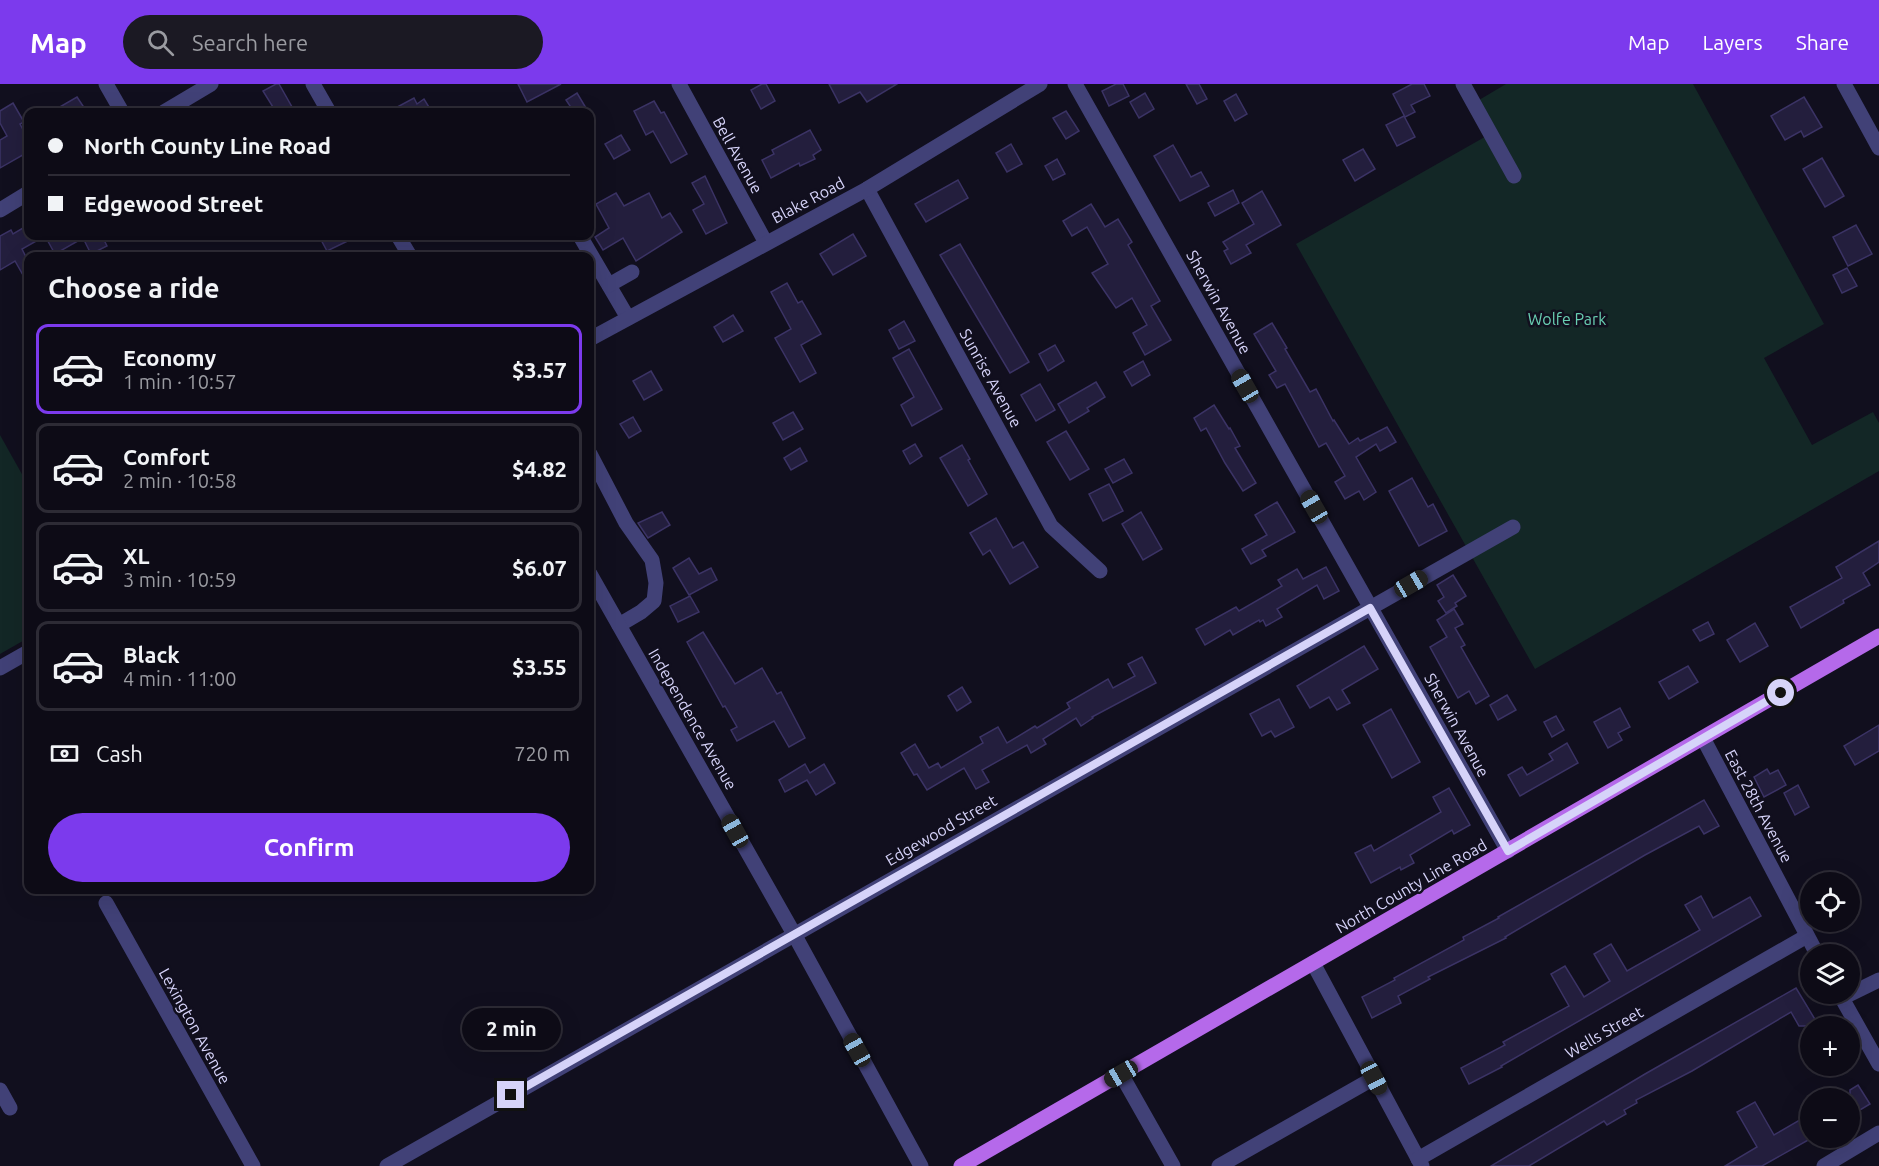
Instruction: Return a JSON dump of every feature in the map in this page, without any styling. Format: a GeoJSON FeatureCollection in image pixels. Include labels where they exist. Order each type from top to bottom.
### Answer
{"type":"FeatureCollection","features":[{"type":"Feature","properties":{"kind":"main road","name":"North County Line Road"},"geometry":{"type":"LineString","coordinates":[[961,1166],[1879,636]]}},
{"type":"Feature","properties":{"kind":"street"},"geometry":{"type":"LineString","coordinates":[[106,84],[120,108]]}},
{"type":"Feature","properties":{"kind":"street"},"geometry":{"type":"LineString","coordinates":[[171,108],[211,84]]}},
{"type":"Feature","properties":{"kind":"street"},"geometry":{"type":"LineString","coordinates":[[313,84],[327,108]]}},
{"type":"Feature","properties":{"kind":"street","name":"Bell Avenue"},"geometry":{"type":"LineString","coordinates":[[679,84],[766,243]]}},
{"type":"Feature","properties":{"kind":"street","name":"Blake Road"},"geometry":{"type":"LineString","coordinates":[[594,337],[867,189],[1040,84]]}},
{"type":"Feature","properties":{"kind":"street","name":"Sherwin Avenue"},"geometry":{"type":"LineString","coordinates":[[1075,84],[1508,851]]}},
{"type":"Feature","properties":{"kind":"street"},"geometry":{"type":"LineString","coordinates":[[1463,84],[1514,176]]}},
{"type":"Feature","properties":{"kind":"street"},"geometry":{"type":"LineString","coordinates":[[1844,84],[1879,148]]}},
{"type":"Feature","properties":{"kind":"street","name":"Sunrise Avenue"},"geometry":{"type":"LineString","coordinates":[[867,189],[1051,526],[1100,571]]}},
{"type":"Feature","properties":{"kind":"street"},"geometry":{"type":"LineString","coordinates":[[0,210],[24,195]]}},
{"type":"Feature","properties":{"kind":"street"},"geometry":{"type":"LineString","coordinates":[[594,260],[628,318]]}},
{"type":"Feature","properties":{"kind":"street"},"geometry":{"type":"LineString","coordinates":[[609,285],[632,272]]}},
{"type":"Feature","properties":{"kind":"street"},"geometry":{"type":"LineString","coordinates":[[594,462],[626,523],[652,560],[656,583],[654,601],[641,612],[618,625]]}},
{"type":"Feature","properties":{"kind":"street","name":"Edgewood Street"},"geometry":{"type":"LineString","coordinates":[[387,1166],[1513,527]]}},
{"type":"Feature","properties":{"kind":"street","name":"Independence Avenue"},"geometry":{"type":"LineString","coordinates":[[594,581],[794,934],[921,1166]]}},
{"type":"Feature","properties":{"kind":"street"},"geometry":{"type":"LineString","coordinates":[[0,668],[24,654]]}},
{"type":"Feature","properties":{"kind":"street","name":"East 28th Avenue"},"geometry":{"type":"LineString","coordinates":[[1703,738],[1811,944]]}},
{"type":"Feature","properties":{"kind":"street","name":"Lexington Avenue"},"geometry":{"type":"LineString","coordinates":[[106,903],[253,1166]]}},
{"type":"Feature","properties":{"kind":"street","name":"Wells Street"},"geometry":{"type":"LineString","coordinates":[[1420,1163],[1807,936]]}},
{"type":"Feature","properties":{"kind":"street"},"geometry":{"type":"LineString","coordinates":[[1313,963],[1420,1163]]}},
{"type":"Feature","properties":{"kind":"street"},"geometry":{"type":"LineString","coordinates":[[1860,988],[1879,980]]}},
{"type":"Feature","properties":{"kind":"street"},"geometry":{"type":"LineString","coordinates":[[1845,1004],[1879,1064]]}},
{"type":"Feature","properties":{"kind":"street"},"geometry":{"type":"LineString","coordinates":[[1121,1074],[1173,1166]]}},
{"type":"Feature","properties":{"kind":"street"},"geometry":{"type":"LineString","coordinates":[[1219,1166],[1374,1078]]}},
{"type":"Feature","properties":{"kind":"street"},"geometry":{"type":"LineString","coordinates":[[0,1090],[10,1108]]}},
{"type":"Feature","properties":{"kind":"street"},"geometry":{"type":"LineString","coordinates":[[1824,1166],[1879,1133]]}},
{"type":"Feature","properties":{"kind":"green space","name":"Wolfe Park"},"geometry":{"type":"Polygon","coordinates":[[[1506,84],[1693,84],[1824,324],[1764,358],[1812,445],[1873,412],[1879,423],[1879,471],[1535,669],[1296,244],[1490,134],[1474,103],[1506,84]]]}},
{"type":"Feature","properties":{"kind":"green space"},"geometry":{"type":"Polygon","coordinates":[[[0,435],[24,478],[24,640],[0,654],[0,435]]]}},
{"type":"Feature","properties":{"kind":"building"},"geometry":{"type":"Polygon","coordinates":[[[279,84],[292,107],[274,108],[263,91],[279,84]]]}},
{"type":"Feature","properties":{"kind":"building"},"geometry":{"type":"Polygon","coordinates":[[[518,84],[561,84],[527,102],[518,84]]]}},
{"type":"Feature","properties":{"kind":"building"},"geometry":{"type":"Polygon","coordinates":[[[766,84],[775,101],[761,109],[751,90],[766,84]]]}},
{"type":"Feature","properties":{"kind":"building"},"geometry":{"type":"Polygon","coordinates":[[[829,84],[897,84],[867,102],[860,92],[839,103],[829,84]]]}},
{"type":"Feature","properties":{"kind":"building"},"geometry":{"type":"Polygon","coordinates":[[[1116,84],[1123,84],[1129,96],[1109,106],[1102,91],[1116,84]]]}},
{"type":"Feature","properties":{"kind":"building"},"geometry":{"type":"Polygon","coordinates":[[[1186,84],[1199,84],[1207,99],[1197,104],[1186,84]]]}},
{"type":"Feature","properties":{"kind":"building"},"geometry":{"type":"Polygon","coordinates":[[[1412,84],[1424,84],[1430,96],[1411,105],[1415,112],[1405,117],[1393,94],[1412,84]]]}},
{"type":"Feature","properties":{"kind":"building"},"geometry":{"type":"Polygon","coordinates":[[[577,93],[586,108],[571,108],[566,100],[577,93]]]}},
{"type":"Feature","properties":{"kind":"building"},"geometry":{"type":"Polygon","coordinates":[[[1145,93],[1154,109],[1139,118],[1130,102],[1145,93]]]}},
{"type":"Feature","properties":{"kind":"building"},"geometry":{"type":"Polygon","coordinates":[[[1236,94],[1247,114],[1235,121],[1224,101],[1236,94]]]}},
{"type":"Feature","properties":{"kind":"building"},"geometry":{"type":"Polygon","coordinates":[[[77,97],[84,108],[58,108],[77,97]]]}},
{"type":"Feature","properties":{"kind":"building"},"geometry":{"type":"Polygon","coordinates":[[[1804,97],[1822,127],[1804,137],[1801,131],[1785,140],[1771,116],[1804,97]]]}},
{"type":"Feature","properties":{"kind":"building"},"geometry":{"type":"Polygon","coordinates":[[[414,98],[417,104],[424,99],[430,108],[395,108],[414,98]]]}},
{"type":"Feature","properties":{"kind":"building"},"geometry":{"type":"Polygon","coordinates":[[[654,101],[661,113],[664,112],[687,154],[671,163],[653,131],[646,135],[634,111],[654,101]]]}},
{"type":"Feature","properties":{"kind":"building"},"geometry":{"type":"Polygon","coordinates":[[[13,103],[24,122],[20,124],[24,132],[24,154],[0,168],[0,140],[7,136],[0,123],[0,111],[13,103]]]}},
{"type":"Feature","properties":{"kind":"building"},"geometry":{"type":"Polygon","coordinates":[[[1066,111],[1079,131],[1066,139],[1053,118],[1066,111]]]}},
{"type":"Feature","properties":{"kind":"building"},"geometry":{"type":"Polygon","coordinates":[[[1404,116],[1415,137],[1397,146],[1386,125],[1404,116]]]}},
{"type":"Feature","properties":{"kind":"building"},"geometry":{"type":"Polygon","coordinates":[[[810,130],[821,150],[813,155],[815,159],[800,166],[799,163],[771,178],[762,160],[774,154],[772,150],[810,130]]]}},
{"type":"Feature","properties":{"kind":"building"},"geometry":{"type":"Polygon","coordinates":[[[621,135],[630,150],[614,159],[605,144],[621,135]]]}},
{"type":"Feature","properties":{"kind":"building"},"geometry":{"type":"Polygon","coordinates":[[[1011,144],[1022,164],[1007,172],[996,153],[1011,144]]]}},
{"type":"Feature","properties":{"kind":"building"},"geometry":{"type":"Polygon","coordinates":[[[1173,145],[1191,177],[1201,172],[1209,186],[1180,201],[1154,156],[1173,145]]]}},
{"type":"Feature","properties":{"kind":"building"},"geometry":{"type":"Polygon","coordinates":[[[1363,149],[1375,169],[1355,181],[1343,160],[1363,149]]]}},
{"type":"Feature","properties":{"kind":"building"},"geometry":{"type":"Polygon","coordinates":[[[1822,158],[1844,196],[1825,207],[1803,169],[1822,158]]]}},
{"type":"Feature","properties":{"kind":"building"},"geometry":{"type":"Polygon","coordinates":[[[1057,159],[1065,174],[1053,180],[1045,166],[1057,159]]]}},
{"type":"Feature","properties":{"kind":"building"},"geometry":{"type":"Polygon","coordinates":[[[705,176],[727,223],[706,234],[693,210],[704,204],[692,183],[705,176]]]}},
{"type":"Feature","properties":{"kind":"building"},"geometry":{"type":"Polygon","coordinates":[[[958,180],[968,198],[926,222],[915,204],[958,180]]]}},
{"type":"Feature","properties":{"kind":"building"},"geometry":{"type":"Polygon","coordinates":[[[1233,190],[1239,203],[1215,216],[1208,203],[1233,190]]]}},
{"type":"Feature","properties":{"kind":"building"},"geometry":{"type":"Polygon","coordinates":[[[1262,191],[1281,225],[1246,245],[1251,253],[1231,264],[1224,251],[1228,249],[1223,242],[1254,224],[1242,203],[1262,191]]]}},
{"type":"Feature","properties":{"kind":"building"},"geometry":{"type":"Polygon","coordinates":[[[616,193],[624,206],[649,193],[662,218],[670,213],[682,232],[636,261],[623,238],[603,250],[595,237],[609,228],[596,204],[616,193]]]}},
{"type":"Feature","properties":{"kind":"building"},"geometry":{"type":"Polygon","coordinates":[[[1091,204],[1105,227],[1118,219],[1132,242],[1128,245],[1160,301],[1151,306],[1171,340],[1145,355],[1133,333],[1147,325],[1132,298],[1116,308],[1092,273],[1108,264],[1087,227],[1072,236],[1063,221],[1091,204]]]}},
{"type":"Feature","properties":{"kind":"building"},"geometry":{"type":"Polygon","coordinates":[[[1856,225],[1872,254],[1848,266],[1833,237],[1856,225]]]}},
{"type":"Feature","properties":{"kind":"building"},"geometry":{"type":"Polygon","coordinates":[[[24,227],[24,240],[38,240],[22,249],[24,277],[15,261],[0,270],[0,236],[11,230],[13,234],[24,227]]]}},
{"type":"Feature","properties":{"kind":"building"},"geometry":{"type":"Polygon","coordinates":[[[853,234],[866,256],[833,275],[820,254],[853,234]]]}},
{"type":"Feature","properties":{"kind":"building"},"geometry":{"type":"Polygon","coordinates":[[[47,240],[80,240],[58,252],[54,252],[47,240]]]}},
{"type":"Feature","properties":{"kind":"building"},"geometry":{"type":"Polygon","coordinates":[[[84,240],[104,240],[107,246],[90,252],[84,240]]]}},
{"type":"Feature","properties":{"kind":"building"},"geometry":{"type":"Polygon","coordinates":[[[321,240],[350,240],[327,251],[321,240]]]}},
{"type":"Feature","properties":{"kind":"building"},"geometry":{"type":"Polygon","coordinates":[[[960,244],[1029,362],[1010,373],[940,255],[960,244]]]}},
{"type":"Feature","properties":{"kind":"building"},"geometry":{"type":"Polygon","coordinates":[[[1847,268],[1857,286],[1842,293],[1833,275],[1847,268]]]}},
{"type":"Feature","properties":{"kind":"building"},"geometry":{"type":"Polygon","coordinates":[[[787,283],[798,303],[802,301],[821,334],[801,345],[816,373],[800,382],[775,338],[791,329],[771,292],[787,283]]]}},
{"type":"Feature","properties":{"kind":"building"},"geometry":{"type":"Polygon","coordinates":[[[733,315],[743,331],[723,342],[714,327],[733,315]]]}},
{"type":"Feature","properties":{"kind":"building"},"geometry":{"type":"Polygon","coordinates":[[[904,321],[915,341],[899,349],[889,330],[904,321]]]}},
{"type":"Feature","properties":{"kind":"building"},"geometry":{"type":"Polygon","coordinates":[[[1272,323],[1310,392],[1316,389],[1333,421],[1349,444],[1358,438],[1360,441],[1387,427],[1396,442],[1380,451],[1376,444],[1356,457],[1376,492],[1364,500],[1359,491],[1345,499],[1335,482],[1345,476],[1326,443],[1319,447],[1285,384],[1277,388],[1269,375],[1276,371],[1254,334],[1272,323]]]}},
{"type":"Feature","properties":{"kind":"building"},"geometry":{"type":"Polygon","coordinates":[[[1055,345],[1064,361],[1048,371],[1039,354],[1055,345]]]}},
{"type":"Feature","properties":{"kind":"building"},"geometry":{"type":"Polygon","coordinates":[[[909,349],[942,409],[912,426],[901,405],[914,397],[893,358],[909,349]]]}},
{"type":"Feature","properties":{"kind":"building"},"geometry":{"type":"Polygon","coordinates":[[[1143,361],[1150,375],[1132,386],[1124,372],[1143,361]]]}},
{"type":"Feature","properties":{"kind":"building"},"geometry":{"type":"Polygon","coordinates":[[[651,371],[662,390],[644,400],[633,381],[651,371]]]}},
{"type":"Feature","properties":{"kind":"building"},"geometry":{"type":"Polygon","coordinates":[[[1096,382],[1105,397],[1087,408],[1089,411],[1069,423],[1058,404],[1096,382]]]}},
{"type":"Feature","properties":{"kind":"building"},"geometry":{"type":"Polygon","coordinates":[[[1040,384],[1055,410],[1036,421],[1021,395],[1040,384]]]}},
{"type":"Feature","properties":{"kind":"building"},"geometry":{"type":"Polygon","coordinates":[[[1214,405],[1240,446],[1235,448],[1256,483],[1243,491],[1206,428],[1201,431],[1194,418],[1214,405]]]}},
{"type":"Feature","properties":{"kind":"building"},"geometry":{"type":"Polygon","coordinates":[[[793,412],[803,429],[783,440],[773,423],[793,412]]]}},
{"type":"Feature","properties":{"kind":"building"},"geometry":{"type":"Polygon","coordinates":[[[633,417],[641,431],[629,438],[620,424],[633,417]]]}},
{"type":"Feature","properties":{"kind":"building"},"geometry":{"type":"Polygon","coordinates":[[[1066,431],[1089,469],[1070,480],[1047,442],[1066,431]]]}},
{"type":"Feature","properties":{"kind":"building"},"geometry":{"type":"Polygon","coordinates":[[[915,444],[922,456],[910,464],[903,451],[915,444]]]}},
{"type":"Feature","properties":{"kind":"building"},"geometry":{"type":"Polygon","coordinates":[[[962,445],[987,494],[968,506],[940,458],[962,445]]]}},
{"type":"Feature","properties":{"kind":"building"},"geometry":{"type":"Polygon","coordinates":[[[800,448],[807,461],[791,470],[784,458],[800,448]]]}},
{"type":"Feature","properties":{"kind":"building"},"geometry":{"type":"Polygon","coordinates":[[[1124,459],[1132,473],[1113,483],[1105,469],[1124,459]]]}},
{"type":"Feature","properties":{"kind":"building"},"geometry":{"type":"Polygon","coordinates":[[[1412,478],[1428,507],[1433,504],[1447,531],[1419,546],[1389,491],[1412,478]]]}},
{"type":"Feature","properties":{"kind":"building"},"geometry":{"type":"Polygon","coordinates":[[[1109,484],[1123,511],[1103,521],[1089,494],[1109,484]]]}},
{"type":"Feature","properties":{"kind":"building"},"geometry":{"type":"Polygon","coordinates":[[[1277,502],[1295,532],[1262,550],[1266,556],[1251,564],[1242,549],[1267,535],[1255,515],[1277,502]]]}},
{"type":"Feature","properties":{"kind":"building"},"geometry":{"type":"Polygon","coordinates":[[[662,512],[670,525],[648,538],[638,523],[662,512]]]}},
{"type":"Feature","properties":{"kind":"building"},"geometry":{"type":"Polygon","coordinates":[[[1141,512],[1162,549],[1143,560],[1122,524],[1141,512]]]}},
{"type":"Feature","properties":{"kind":"building"},"geometry":{"type":"Polygon","coordinates":[[[996,518],[1013,548],[1023,542],[1038,567],[1010,584],[990,550],[983,555],[970,533],[996,518]]]}},
{"type":"Feature","properties":{"kind":"building"},"geometry":{"type":"Polygon","coordinates":[[[1879,541],[1879,562],[1863,573],[1870,585],[1801,628],[1790,607],[1842,578],[1836,567],[1879,541]]]}},
{"type":"Feature","properties":{"kind":"building"},"geometry":{"type":"Polygon","coordinates":[[[689,558],[699,574],[711,568],[717,580],[689,595],[673,568],[689,558]]]}},
{"type":"Feature","properties":{"kind":"building"},"geometry":{"type":"Polygon","coordinates":[[[1326,567],[1339,591],[1324,599],[1317,585],[1277,609],[1282,617],[1266,626],[1263,620],[1260,622],[1259,620],[1233,635],[1230,630],[1205,645],[1196,629],[1236,607],[1239,611],[1282,586],[1278,580],[1297,569],[1303,579],[1326,567]]]}},
{"type":"Feature","properties":{"kind":"building"},"geometry":{"type":"Polygon","coordinates":[[[1453,575],[1466,596],[1446,613],[1438,601],[1444,597],[1437,585],[1453,575]]]}},
{"type":"Feature","properties":{"kind":"building"},"geometry":{"type":"Polygon","coordinates":[[[690,596],[699,612],[678,622],[670,606],[690,596]]]}},
{"type":"Feature","properties":{"kind":"building"},"geometry":{"type":"Polygon","coordinates":[[[1454,609],[1463,624],[1455,628],[1465,645],[1461,647],[1489,696],[1476,704],[1469,691],[1458,698],[1430,647],[1447,637],[1437,620],[1454,609]]]}},
{"type":"Feature","properties":{"kind":"building"},"geometry":{"type":"Polygon","coordinates":[[[1708,622],[1714,634],[1700,641],[1693,630],[1708,622]]]}},
{"type":"Feature","properties":{"kind":"building"},"geometry":{"type":"Polygon","coordinates":[[[1755,623],[1768,646],[1740,662],[1727,640],[1755,623]]]}},
{"type":"Feature","properties":{"kind":"building"},"geometry":{"type":"Polygon","coordinates":[[[703,632],[735,684],[762,668],[777,694],[781,692],[805,738],[789,747],[774,721],[737,741],[731,730],[737,727],[725,706],[723,707],[687,642],[703,632]]]}},
{"type":"Feature","properties":{"kind":"building"},"geometry":{"type":"Polygon","coordinates":[[[1364,646],[1378,669],[1342,690],[1350,703],[1337,710],[1329,697],[1310,708],[1297,686],[1364,646]]]}},
{"type":"Feature","properties":{"kind":"building"},"geometry":{"type":"Polygon","coordinates":[[[1142,657],[1156,683],[1092,717],[1081,726],[1076,718],[1043,739],[1046,744],[1031,753],[1027,745],[982,770],[989,782],[976,789],[964,768],[927,790],[917,774],[914,775],[901,753],[915,744],[929,768],[938,763],[941,768],[983,743],[980,737],[998,727],[1007,743],[1070,708],[1067,703],[1108,679],[1113,688],[1135,676],[1128,664],[1142,657]]]}},
{"type":"Feature","properties":{"kind":"building"},"geometry":{"type":"Polygon","coordinates":[[[1688,666],[1698,682],[1669,699],[1659,682],[1688,666]]]}},
{"type":"Feature","properties":{"kind":"building"},"geometry":{"type":"Polygon","coordinates":[[[962,687],[971,702],[957,711],[948,696],[962,687]]]}},
{"type":"Feature","properties":{"kind":"building"},"geometry":{"type":"Polygon","coordinates":[[[1507,695],[1516,710],[1498,720],[1490,705],[1507,695]]]}},
{"type":"Feature","properties":{"kind":"building"},"geometry":{"type":"Polygon","coordinates":[[[1279,699],[1294,727],[1275,737],[1271,731],[1262,736],[1250,714],[1279,699]]]}},
{"type":"Feature","properties":{"kind":"building"},"geometry":{"type":"Polygon","coordinates":[[[1620,708],[1630,727],[1618,733],[1622,740],[1608,748],[1594,722],[1620,708]]]}},
{"type":"Feature","properties":{"kind":"building"},"geometry":{"type":"Polygon","coordinates":[[[1391,709],[1420,762],[1392,778],[1363,725],[1391,709]]]}},
{"type":"Feature","properties":{"kind":"building"},"geometry":{"type":"Polygon","coordinates":[[[1556,716],[1564,730],[1552,737],[1544,722],[1556,716]]]}},
{"type":"Feature","properties":{"kind":"building"},"geometry":{"type":"Polygon","coordinates":[[[1879,725],[1879,751],[1855,765],[1844,746],[1879,725]]]}},
{"type":"Feature","properties":{"kind":"building"},"geometry":{"type":"Polygon","coordinates":[[[1567,743],[1578,763],[1520,796],[1508,775],[1522,767],[1527,775],[1553,760],[1549,754],[1567,743]]]}},
{"type":"Feature","properties":{"kind":"building"},"geometry":{"type":"Polygon","coordinates":[[[805,764],[810,773],[824,764],[835,783],[816,795],[807,780],[785,792],[779,780],[805,764]]]}},
{"type":"Feature","properties":{"kind":"building"},"geometry":{"type":"Polygon","coordinates":[[[1767,769],[1770,774],[1778,770],[1786,785],[1764,797],[1754,777],[1767,769]]]}},
{"type":"Feature","properties":{"kind":"building"},"geometry":{"type":"Polygon","coordinates":[[[1798,785],[1809,807],[1795,815],[1784,793],[1798,785]]]}},
{"type":"Feature","properties":{"kind":"building"},"geometry":{"type":"Polygon","coordinates":[[[1449,788],[1470,825],[1454,834],[1452,830],[1410,855],[1414,863],[1401,870],[1400,867],[1371,883],[1355,853],[1371,845],[1374,851],[1441,812],[1433,797],[1449,788]]]}},
{"type":"Feature","properties":{"kind":"building"},"geometry":{"type":"Polygon","coordinates":[[[1704,800],[1719,826],[1704,834],[1699,826],[1645,855],[1506,938],[1428,977],[1430,979],[1398,996],[1401,1003],[1372,1018],[1362,997],[1704,800]]]}},
{"type":"Feature","properties":{"kind":"building"},"geometry":{"type":"Polygon","coordinates":[[[1701,896],[1713,918],[1750,897],[1761,916],[1469,1084],[1461,1068],[1505,1045],[1503,1042],[1569,1006],[1551,974],[1565,966],[1584,997],[1610,981],[1594,954],[1611,944],[1627,971],[1700,930],[1685,905],[1701,896]]]}},
{"type":"Feature","properties":{"kind":"building"},"geometry":{"type":"Polygon","coordinates":[[[1796,988],[1800,995],[1800,1004],[1806,1004],[1813,1016],[1800,1016],[1799,1026],[1791,1012],[1692,1071],[1636,1100],[1637,1103],[1624,1110],[1626,1114],[1607,1125],[1604,1121],[1529,1166],[1491,1166],[1645,1074],[1796,988]]]}},
{"type":"Feature","properties":{"kind":"building"},"geometry":{"type":"Polygon","coordinates":[[[1860,1088],[1870,1104],[1860,1110],[1860,1088]]]}},
{"type":"Feature","properties":{"kind":"building"},"geometry":{"type":"Polygon","coordinates":[[[1755,1102],[1774,1135],[1800,1120],[1800,1145],[1762,1166],[1725,1166],[1757,1147],[1737,1112],[1755,1102]]]}},
{"type":"Feature","properties":{"kind":"route"},"geometry":{"type":"LineString","coordinates":[[511,1095],[1370,608],[1508,851],[1781,693]]}}]}
